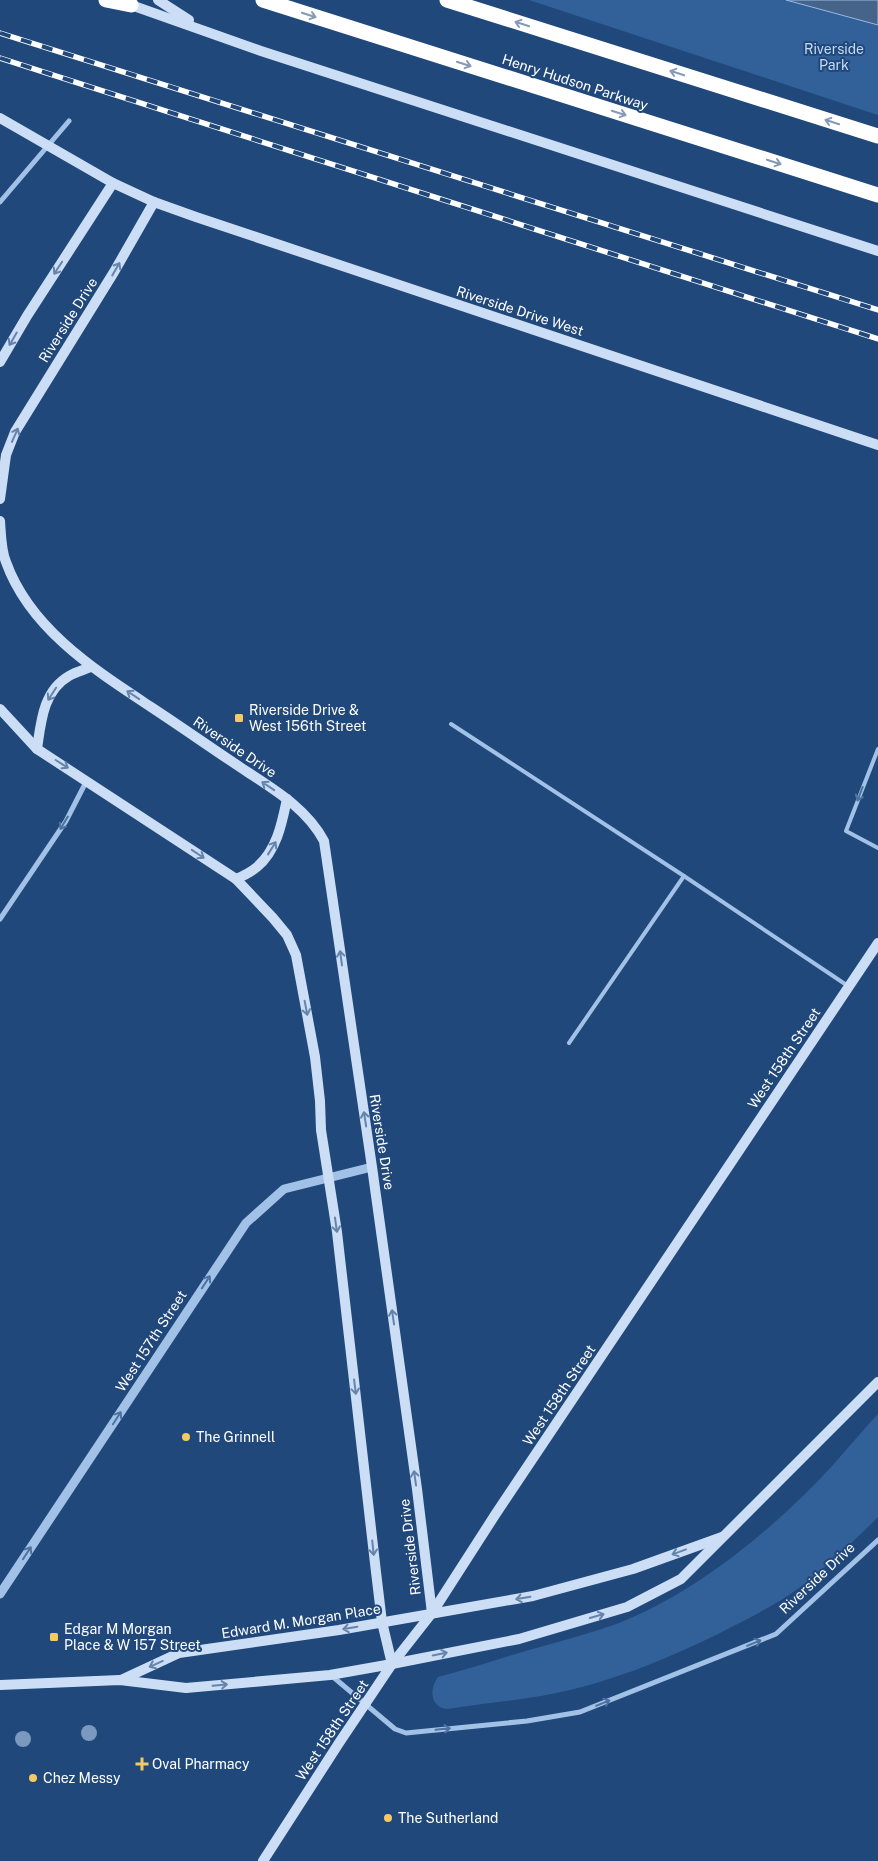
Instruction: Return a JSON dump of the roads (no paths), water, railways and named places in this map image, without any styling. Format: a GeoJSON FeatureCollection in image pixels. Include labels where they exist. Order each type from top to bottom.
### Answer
{"type":"FeatureCollection","features":[{"type":"Feature","properties":{"kind":"highway"},"geometry":{"type":"LineString","coordinates":[[106,0],[128,2]]}},
{"type":"Feature","properties":{"kind":"highway","name":"Henry Hudson Parkway"},"geometry":{"type":"LineString","coordinates":[[263,0],[878,195]]}},
{"type":"Feature","properties":{"kind":"highway"},"geometry":{"type":"LineString","coordinates":[[448,0],[878,136]]}},
{"type":"Feature","properties":{"kind":"main road"},"geometry":{"type":"LineString","coordinates":[[158,0],[202,29]]}},
{"type":"Feature","properties":{"kind":"main road"},"geometry":{"type":"LineString","coordinates":[[128,2],[261,51],[878,251]]}},
{"type":"Feature","properties":{"kind":"main road"},"geometry":{"type":"LineString","coordinates":[[0,118],[113,183],[154,202]]}},
{"type":"Feature","properties":{"kind":"main road"},"geometry":{"type":"LineString","coordinates":[[0,362],[27,316],[113,183]]}},
{"type":"Feature","properties":{"kind":"main road","name":"Riverside Drive"},"geometry":{"type":"LineString","coordinates":[[0,499],[6,455],[15,432],[114,272],[154,202]]}},
{"type":"Feature","properties":{"kind":"main road","name":"Riverside Drive West"},"geometry":{"type":"LineString","coordinates":[[154,202],[878,445]]}},
{"type":"Feature","properties":{"kind":"main road","name":"Riverside Drive"},"geometry":{"type":"LineString","coordinates":[[0,521],[5,561],[15,584],[29,605],[49,628],[91,667],[287,799],[317,829],[324,841],[372,1167],[417,1489],[432,1613]]}},
{"type":"Feature","properties":{"kind":"main road"},"geometry":{"type":"LineString","coordinates":[[38,749],[44,706],[51,694],[69,676],[91,667]]}},
{"type":"Feature","properties":{"kind":"main road"},"geometry":{"type":"LineString","coordinates":[[0,709],[38,749],[236,880],[273,918],[287,936],[296,955],[315,1057],[321,1130],[329,1177],[382,1622],[392,1664],[519,1639],[626,1607],[682,1579],[878,1382]]}},
{"type":"Feature","properties":{"kind":"main road"},"geometry":{"type":"LineString","coordinates":[[236,880],[257,867],[274,847],[287,799]]}},
{"type":"Feature","properties":{"kind":"main road","name":"West 158th Street"},"geometry":{"type":"LineString","coordinates":[[262,1861],[392,1664],[432,1613],[495,1515],[878,943]]}},
{"type":"Feature","properties":{"kind":"main road"},"geometry":{"type":"LineString","coordinates":[[432,1613],[542,1594],[632,1569],[724,1536]]}},
{"type":"Feature","properties":{"kind":"main road","name":"Edward M. Morgan Place"},"geometry":{"type":"LineString","coordinates":[[120,1680],[179,1654],[432,1613]]}},
{"type":"Feature","properties":{"kind":"main road","name":"Edward M. Morgan Place"},"geometry":{"type":"LineString","coordinates":[[0,1685],[120,1680],[186,1688],[330,1675],[392,1664]]}},
{"type":"Feature","properties":{"kind":"street"},"geometry":{"type":"LineString","coordinates":[[0,202],[28,166],[69,120]]}},
{"type":"Feature","properties":{"kind":"street"},"geometry":{"type":"LineString","coordinates":[[0,919],[66,822],[87,780]]}},
{"type":"Feature","properties":{"kind":"street","name":"West 157th Street"},"geometry":{"type":"LineString","coordinates":[[0,1594],[246,1222],[284,1189],[372,1167]]}},
{"type":"Feature","properties":{"kind":"street","name":"Riverside Drive"},"geometry":{"type":"LineString","coordinates":[[330,1675],[395,1729],[406,1732],[527,1720],[580,1712],[776,1634],[878,1540]]}},
{"type":"Feature","properties":{"kind":"lane"},"geometry":{"type":"LineString","coordinates":[[452,724],[848,986]]}},
{"type":"Feature","properties":{"kind":"lane"},"geometry":{"type":"LineString","coordinates":[[878,749],[846,831],[878,848]]}},
{"type":"Feature","properties":{"kind":"lane"},"geometry":{"type":"LineString","coordinates":[[569,1043],[684,876]]}},
{"type":"Feature","properties":{"kind":"railway"},"geometry":{"type":"LineString","coordinates":[[0,33],[878,310]]}},
{"type":"Feature","properties":{"kind":"railway"},"geometry":{"type":"LineString","coordinates":[[0,58],[878,339]]}},
{"type":"Feature","properties":{"kind":"place","name":"Riverside Drive & West 156th Street"},"geometry":{"type":"Point","coordinates":[239,718]}},
{"type":"Feature","properties":{"kind":"place","name":"The Grinnell"},"geometry":{"type":"Point","coordinates":[186,1437]}},
{"type":"Feature","properties":{"kind":"place","name":"Edgar M Morgan Place & W 157 Street"},"geometry":{"type":"Point","coordinates":[54,1637]}},
{"type":"Feature","properties":{"kind":"place","name":"Oval Pharmacy"},"geometry":{"type":"Point","coordinates":[142,1764]}},
{"type":"Feature","properties":{"kind":"place","name":"Chez Messy"},"geometry":{"type":"Point","coordinates":[33,1778]}},
{"type":"Feature","properties":{"kind":"place","name":"The Sutherland"},"geometry":{"type":"Point","coordinates":[388,1818]}},
{"type":"Feature","properties":{"kind":"park label","name":"Riverside Park"},"geometry":{"type":"Point","coordinates":[834,58]}}]}
